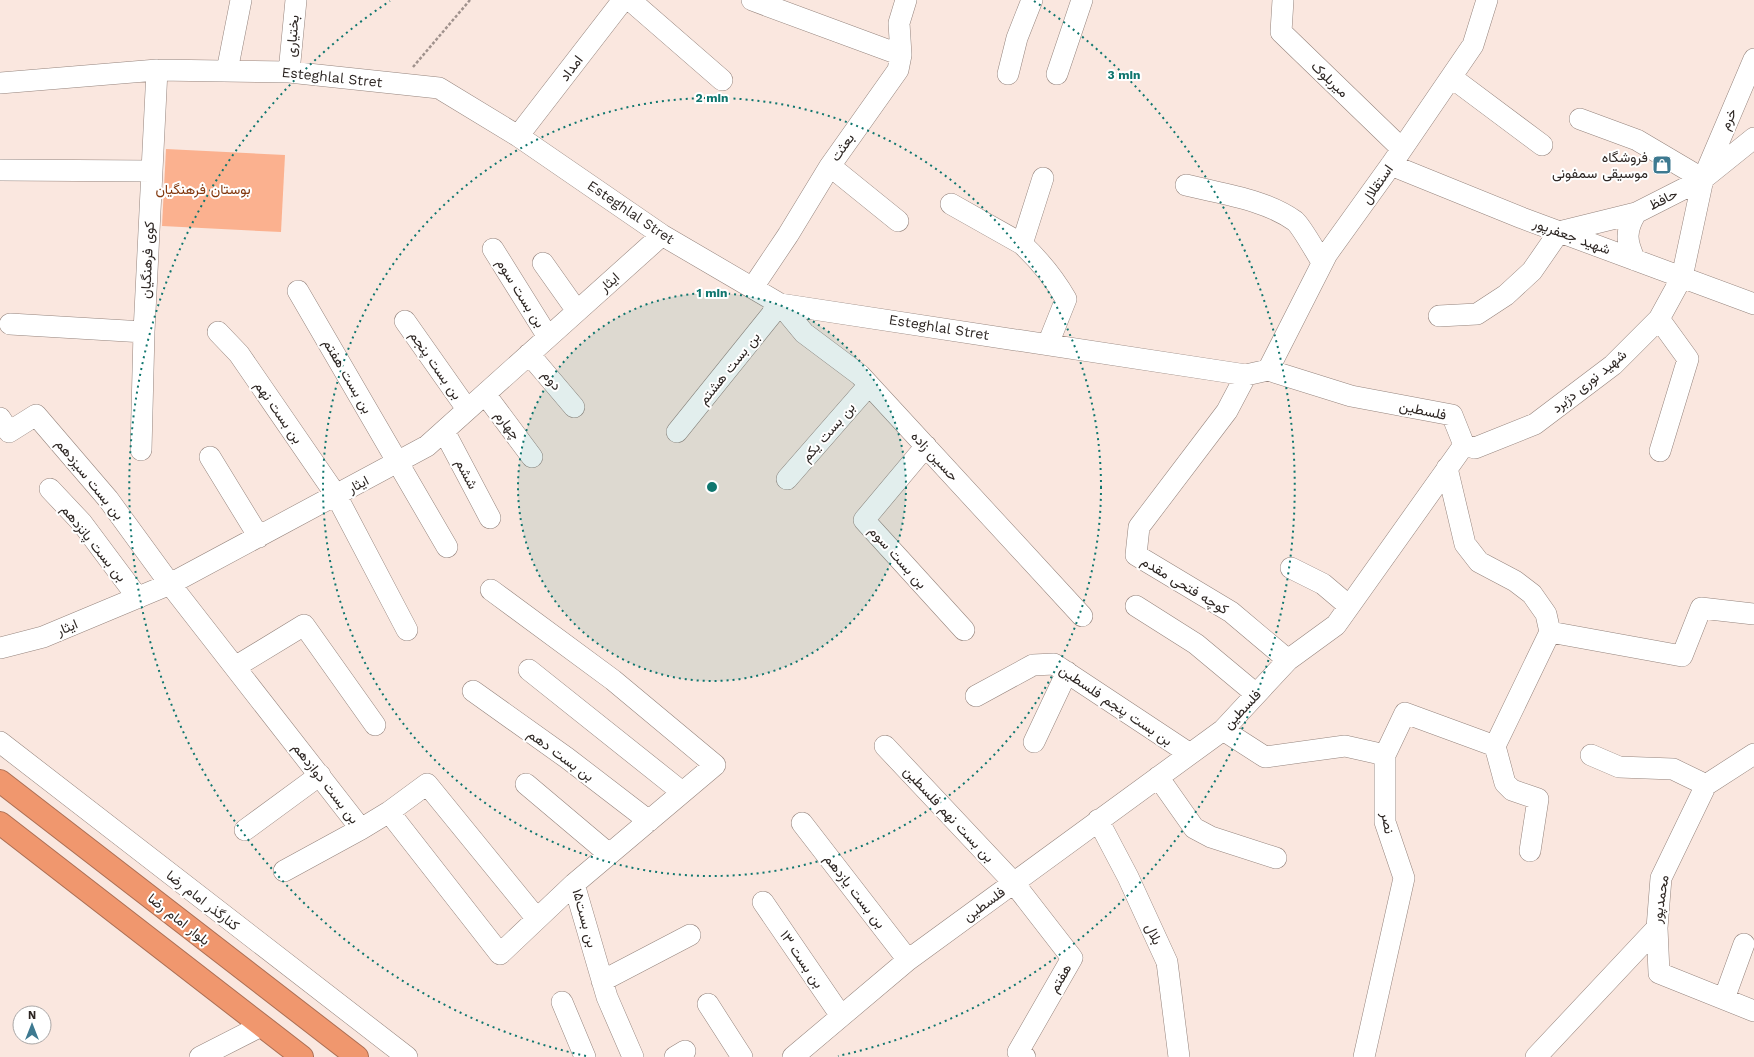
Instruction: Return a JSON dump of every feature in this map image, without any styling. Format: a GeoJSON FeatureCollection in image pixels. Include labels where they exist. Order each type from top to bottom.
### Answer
{"type":"FeatureCollection","features":[{"type":"Feature","properties":{"kind":"highway","name":"بلوار امام رضا"},"geometry":{"type":"LineString","coordinates":[[0,781],[357,1057]]}},
{"type":"Feature","properties":{"kind":"highway"},"geometry":{"type":"LineString","coordinates":[[0,824],[302,1057]]}},
{"type":"Feature","properties":{"kind":"street"},"geometry":{"type":"LineString","coordinates":[[227,71],[241,0]]}},
{"type":"Feature","properties":{"kind":"street","name":"بختیاری"},"geometry":{"type":"LineString","coordinates":[[289,72],[296,0]]}},
{"type":"Feature","properties":{"kind":"street","name":"امداد"},"geometry":{"type":"LineString","coordinates":[[518,136],[623,0]]}},
{"type":"Feature","properties":{"kind":"street"},"geometry":{"type":"LineString","coordinates":[[630,0],[722,80]]}},
{"type":"Feature","properties":{"kind":"street"},"geometry":{"type":"LineString","coordinates":[[752,0],[901,55]]}},
{"type":"Feature","properties":{"kind":"street","name":"بعثت"},"geometry":{"type":"LineString","coordinates":[[753,287],[788,235],[830,166],[898,70],[901,55],[899,23],[906,0]]}},
{"type":"Feature","properties":{"kind":"street"},"geometry":{"type":"LineString","coordinates":[[1008,74],[1017,38],[1032,0]]}},
{"type":"Feature","properties":{"kind":"street"},"geometry":{"type":"LineString","coordinates":[[1057,74],[1082,0]]}},
{"type":"Feature","properties":{"kind":"street","name":"میربلوک"},"geometry":{"type":"LineString","coordinates":[[1283,0],[1281,32],[1396,157]]}},
{"type":"Feature","properties":{"kind":"street","name":"استقلال"},"geometry":{"type":"LineString","coordinates":[[1268,370],[1322,262],[1473,45],[1487,0]]}},
{"type":"Feature","properties":{"kind":"street","name":"خرم"},"geometry":{"type":"LineString","coordinates":[[1703,179],[1754,59]]}},
{"type":"Feature","properties":{"kind":"street","name":"Esteghlal Stret"},"geometry":{"type":"LineString","coordinates":[[0,83],[157,70],[289,72],[439,88],[518,136],[662,234],[780,304],[1246,375],[1268,370]]}},
{"type":"Feature","properties":{"kind":"street","name":"کوی فرهنگیان"},"geometry":{"type":"LineString","coordinates":[[141,450],[144,332],[157,70]]}},
{"type":"Feature","properties":{"kind":"street"},"geometry":{"type":"LineString","coordinates":[[1451,77],[1542,145]]}},
{"type":"Feature","properties":{"kind":"street"},"geometry":{"type":"LineString","coordinates":[[1580,120],[1637,140],[1703,179]]}},
{"type":"Feature","properties":{"kind":"street","name":"حافظ"},"geometry":{"type":"LineString","coordinates":[[1559,232],[1636,213],[1703,179],[1754,138]]}},
{"type":"Feature","properties":{"kind":"street","name":"شهید جعفرپور"},"geometry":{"type":"LineString","coordinates":[[1396,157],[1559,232],[1754,304]]}},
{"type":"Feature","properties":{"kind":"street"},"geometry":{"type":"LineString","coordinates":[[830,166],[898,221]]}},
{"type":"Feature","properties":{"kind":"street"},"geometry":{"type":"LineString","coordinates":[[0,170],[152,171]]}},
{"type":"Feature","properties":{"kind":"street"},"geometry":{"type":"LineString","coordinates":[[1022,244],[1044,178]]}},
{"type":"Feature","properties":{"kind":"street","name":"شهید نوری دژبرد"},"geometry":{"type":"LineString","coordinates":[[1464,445],[1475,448],[1535,424],[1613,365],[1659,319],[1682,277],[1703,179]]}},
{"type":"Feature","properties":{"kind":"street"},"geometry":{"type":"LineString","coordinates":[[1186,186],[1245,199],[1275,210],[1296,222],[1322,262]]}},
{"type":"Feature","properties":{"kind":"street"},"geometry":{"type":"LineString","coordinates":[[951,204],[1022,244],[1040,261],[1058,284],[1066,299],[1048,344]]}},
{"type":"Feature","properties":{"kind":"street"},"geometry":{"type":"LineString","coordinates":[[1635,260],[1628,247],[1627,236],[1630,222],[1636,213]]}},
{"type":"Feature","properties":{"kind":"street"},"geometry":{"type":"LineString","coordinates":[[1439,316],[1477,314],[1506,295],[1532,272],[1559,232]]}},
{"type":"Feature","properties":{"kind":"street","name":"ایثار"},"geometry":{"type":"LineString","coordinates":[[0,648],[43,637],[170,584],[426,446],[662,234]]}},
{"type":"Feature","properties":{"kind":"street","name":"بن بست سوم"},"geometry":{"type":"LineString","coordinates":[[493,249],[548,337]]}},
{"type":"Feature","properties":{"kind":"street"},"geometry":{"type":"LineString","coordinates":[[543,263],[577,311]]}},
{"type":"Feature","properties":{"kind":"street","name":"بن بست هفتم"},"geometry":{"type":"LineString","coordinates":[[298,291],[398,462]]}},
{"type":"Feature","properties":{"kind":"street","name":"حسین زاده"},"geometry":{"type":"LineString","coordinates":[[780,304],[804,333],[860,375],[1082,616]]}},
{"type":"Feature","properties":{"kind":"street","name":"بن بست هشتم"},"geometry":{"type":"LineString","coordinates":[[677,432],[780,304]]}},
{"type":"Feature","properties":{"kind":"street"},"geometry":{"type":"LineString","coordinates":[[1659,319],[1688,359],[1660,451]]}},
{"type":"Feature","properties":{"kind":"street","name":"بن بست پنجم"},"geometry":{"type":"LineString","coordinates":[[405,320],[467,410]]}},
{"type":"Feature","properties":{"kind":"street"},"geometry":{"type":"LineString","coordinates":[[10,324],[144,332]]}},
{"type":"Feature","properties":{"kind":"street","name":"بن بست نهم"},"geometry":{"type":"LineString","coordinates":[[218,332],[239,354],[336,495]]}},
{"type":"Feature","properties":{"kind":"street","name":"دوم"},"geometry":{"type":"LineString","coordinates":[[530,354],[574,407]]}},
{"type":"Feature","properties":{"kind":"street","name":"فلسطین"},"geometry":{"type":"LineString","coordinates":[[793,1057],[908,960],[1223,730],[1288,660],[1336,624],[1464,445],[1452,415],[1351,396],[1268,370]]}},
{"type":"Feature","properties":{"kind":"street","name":"کوچه فتحی مقدم"},"geometry":{"type":"LineString","coordinates":[[1246,375],[1227,411],[1139,527],[1136,555],[1231,612],[1288,660]]}},
{"type":"Feature","properties":{"kind":"street","name":"بن بست یکم"},"geometry":{"type":"LineString","coordinates":[[787,479],[869,385]]}},
{"type":"Feature","properties":{"kind":"street","name":"چهارم"},"geometry":{"type":"LineString","coordinates":[[485,394],[532,457]]}},
{"type":"Feature","properties":{"kind":"street","name":"بن بست سیزدهم"},"geometry":{"type":"LineString","coordinates":[[0,418],[9,432],[36,415],[108,499],[170,584]]}},
{"type":"Feature","properties":{"kind":"street","name":"ششم"},"geometry":{"type":"LineString","coordinates":[[444,431],[490,518]]}},
{"type":"Feature","properties":{"kind":"street","name":"بن بست سوم"},"geometry":{"type":"LineString","coordinates":[[926,446],[864,520],[964,630]]}},
{"type":"Feature","properties":{"kind":"street"},"geometry":{"type":"LineString","coordinates":[[210,457],[259,537]]}},
{"type":"Feature","properties":{"kind":"street"},"geometry":{"type":"LineString","coordinates":[[398,462],[447,547]]}},
{"type":"Feature","properties":{"kind":"street"},"geometry":{"type":"LineString","coordinates":[[1447,468],[1465,544],[1479,562],[1516,581],[1532,594],[1546,614],[1550,632],[1495,746],[1504,783],[1512,790],[1538,799],[1530,851]]}},
{"type":"Feature","properties":{"kind":"street","name":"بن بست پانزدهم"},"geometry":{"type":"LineString","coordinates":[[50,489],[82,523],[138,598]]}},
{"type":"Feature","properties":{"kind":"street"},"geometry":{"type":"LineString","coordinates":[[336,495],[407,630]]}},
{"type":"Feature","properties":{"kind":"street"},"geometry":{"type":"LineString","coordinates":[[1291,568],[1323,584],[1349,606]]}},
{"type":"Feature","properties":{"kind":"street","name":"بن بست دوازدهم"},"geometry":{"type":"LineString","coordinates":[[170,584],[362,828],[389,812],[427,784],[537,919]]}},
{"type":"Feature","properties":{"kind":"street","name":"بن بست۱۵"},"geometry":{"type":"LineString","coordinates":[[491,590],[613,680],[715,765],[574,884],[607,997],[633,1057]]}},
{"type":"Feature","properties":{"kind":"street"},"geometry":{"type":"LineString","coordinates":[[1136,606],[1196,644],[1256,694]]}},
{"type":"Feature","properties":{"kind":"street"},"geometry":{"type":"LineString","coordinates":[[1550,632],[1682,656],[1701,608],[1754,614]]}},
{"type":"Feature","properties":{"kind":"street"},"geometry":{"type":"LineString","coordinates":[[235,667],[304,624],[376,725]]}},
{"type":"Feature","properties":{"kind":"street","name":"بن بست پنجم فلسطین"},"geometry":{"type":"LineString","coordinates":[[976,696],[1033,666],[1054,664],[1190,754]]}},
{"type":"Feature","properties":{"kind":"street"},"geometry":{"type":"LineString","coordinates":[[529,670],[682,792]]}},
{"type":"Feature","properties":{"kind":"street"},"geometry":{"type":"LineString","coordinates":[[1034,742],[1067,672]]}},
{"type":"Feature","properties":{"kind":"street","name":"بن بست دهم"},"geometry":{"type":"LineString","coordinates":[[473,691],[567,758],[649,821]]}},
{"type":"Feature","properties":{"kind":"street"},"geometry":{"type":"LineString","coordinates":[[1223,730],[1264,757],[1345,746],[1385,755],[1405,713],[1495,746]]}},
{"type":"Feature","properties":{"kind":"street","name":"کنارگذر امام رضا"},"geometry":{"type":"LineString","coordinates":[[0,742],[407,1057]]}},
{"type":"Feature","properties":{"kind":"street","name":"بن بست نهم فلسطین"},"geometry":{"type":"LineString","coordinates":[[884,746],[1013,882]]}},
{"type":"Feature","properties":{"kind":"street"},"geometry":{"type":"LineString","coordinates":[[1591,755],[1619,767],[1673,769],[1706,785],[1754,754]]}},
{"type":"Feature","properties":{"kind":"street","name":"نصر"},"geometry":{"type":"LineString","coordinates":[[1364,1057],[1404,878],[1385,822],[1385,755]]}},
{"type":"Feature","properties":{"kind":"street"},"geometry":{"type":"LineString","coordinates":[[245,830],[320,775]]}},
{"type":"Feature","properties":{"kind":"street"},"geometry":{"type":"LineString","coordinates":[[1158,777],[1194,828],[1211,837],[1276,858]]}},
{"type":"Feature","properties":{"kind":"street"},"geometry":{"type":"LineString","coordinates":[[526,784],[609,854]]}},
{"type":"Feature","properties":{"kind":"street","name":"محمدپور"},"geometry":{"type":"LineString","coordinates":[[1549,1053],[1657,928],[1661,878],[1706,785]]}},
{"type":"Feature","properties":{"kind":"street"},"geometry":{"type":"LineString","coordinates":[[389,812],[500,954],[574,884]]}},
{"type":"Feature","properties":{"kind":"street","name":"بلال"},"geometry":{"type":"LineString","coordinates":[[1098,820],[1128,877],[1167,962],[1179,1057]]}},
{"type":"Feature","properties":{"kind":"street","name":"بن بست یازدهم"},"geometry":{"type":"LineString","coordinates":[[802,823],[908,960]]}},
{"type":"Feature","properties":{"kind":"street"},"geometry":{"type":"LineString","coordinates":[[284,871],[362,828]]}},
{"type":"Feature","properties":{"kind":"street"},"geometry":{"type":"LineString","coordinates":[[96,856],[116,833]]}},
{"type":"Feature","properties":{"kind":"street","name":"هفتم"},"geometry":{"type":"LineString","coordinates":[[1013,882],[1072,958],[1018,1052],[1025,1057]]}},
{"type":"Feature","properties":{"kind":"street","name":"بن بست ۱۳"},"geometry":{"type":"LineString","coordinates":[[763,902],[841,1016]]}},
{"type":"Feature","properties":{"kind":"street"},"geometry":{"type":"LineString","coordinates":[[1657,928],[1658,973],[1754,1011]]}},
{"type":"Feature","properties":{"kind":"street"},"geometry":{"type":"LineString","coordinates":[[602,981],[690,935]]}},
{"type":"Feature","properties":{"kind":"street"},"geometry":{"type":"LineString","coordinates":[[1724,999],[1744,944]]}},
{"type":"Feature","properties":{"kind":"street"},"geometry":{"type":"LineString","coordinates":[[249,973],[270,951]]}},
{"type":"Feature","properties":{"kind":"street"},"geometry":{"type":"LineString","coordinates":[[562,1002],[585,1057]]}},
{"type":"Feature","properties":{"kind":"street"},"geometry":{"type":"LineString","coordinates":[[708,1004],[742,1057]]}},
{"type":"Feature","properties":{"kind":"street"},"geometry":{"type":"LineString","coordinates":[[200,1057],[262,1026]]}},
{"type":"Feature","properties":{"kind":"path"},"geometry":{"type":"LineString","coordinates":[[398,84],[470,0]]}},
{"type":"Feature","properties":{"kind":"green space","name":"بوستان فرهنگیان"},"geometry":{"type":"Polygon","coordinates":[[[166,149],[285,155],[281,232],[162,226],[166,149]]]}},
{"type":"Feature","properties":{"kind":"place","name":"فروشگاه موسیقی سمفونی"},"geometry":{"type":"Point","coordinates":[1662,165]}}]}
